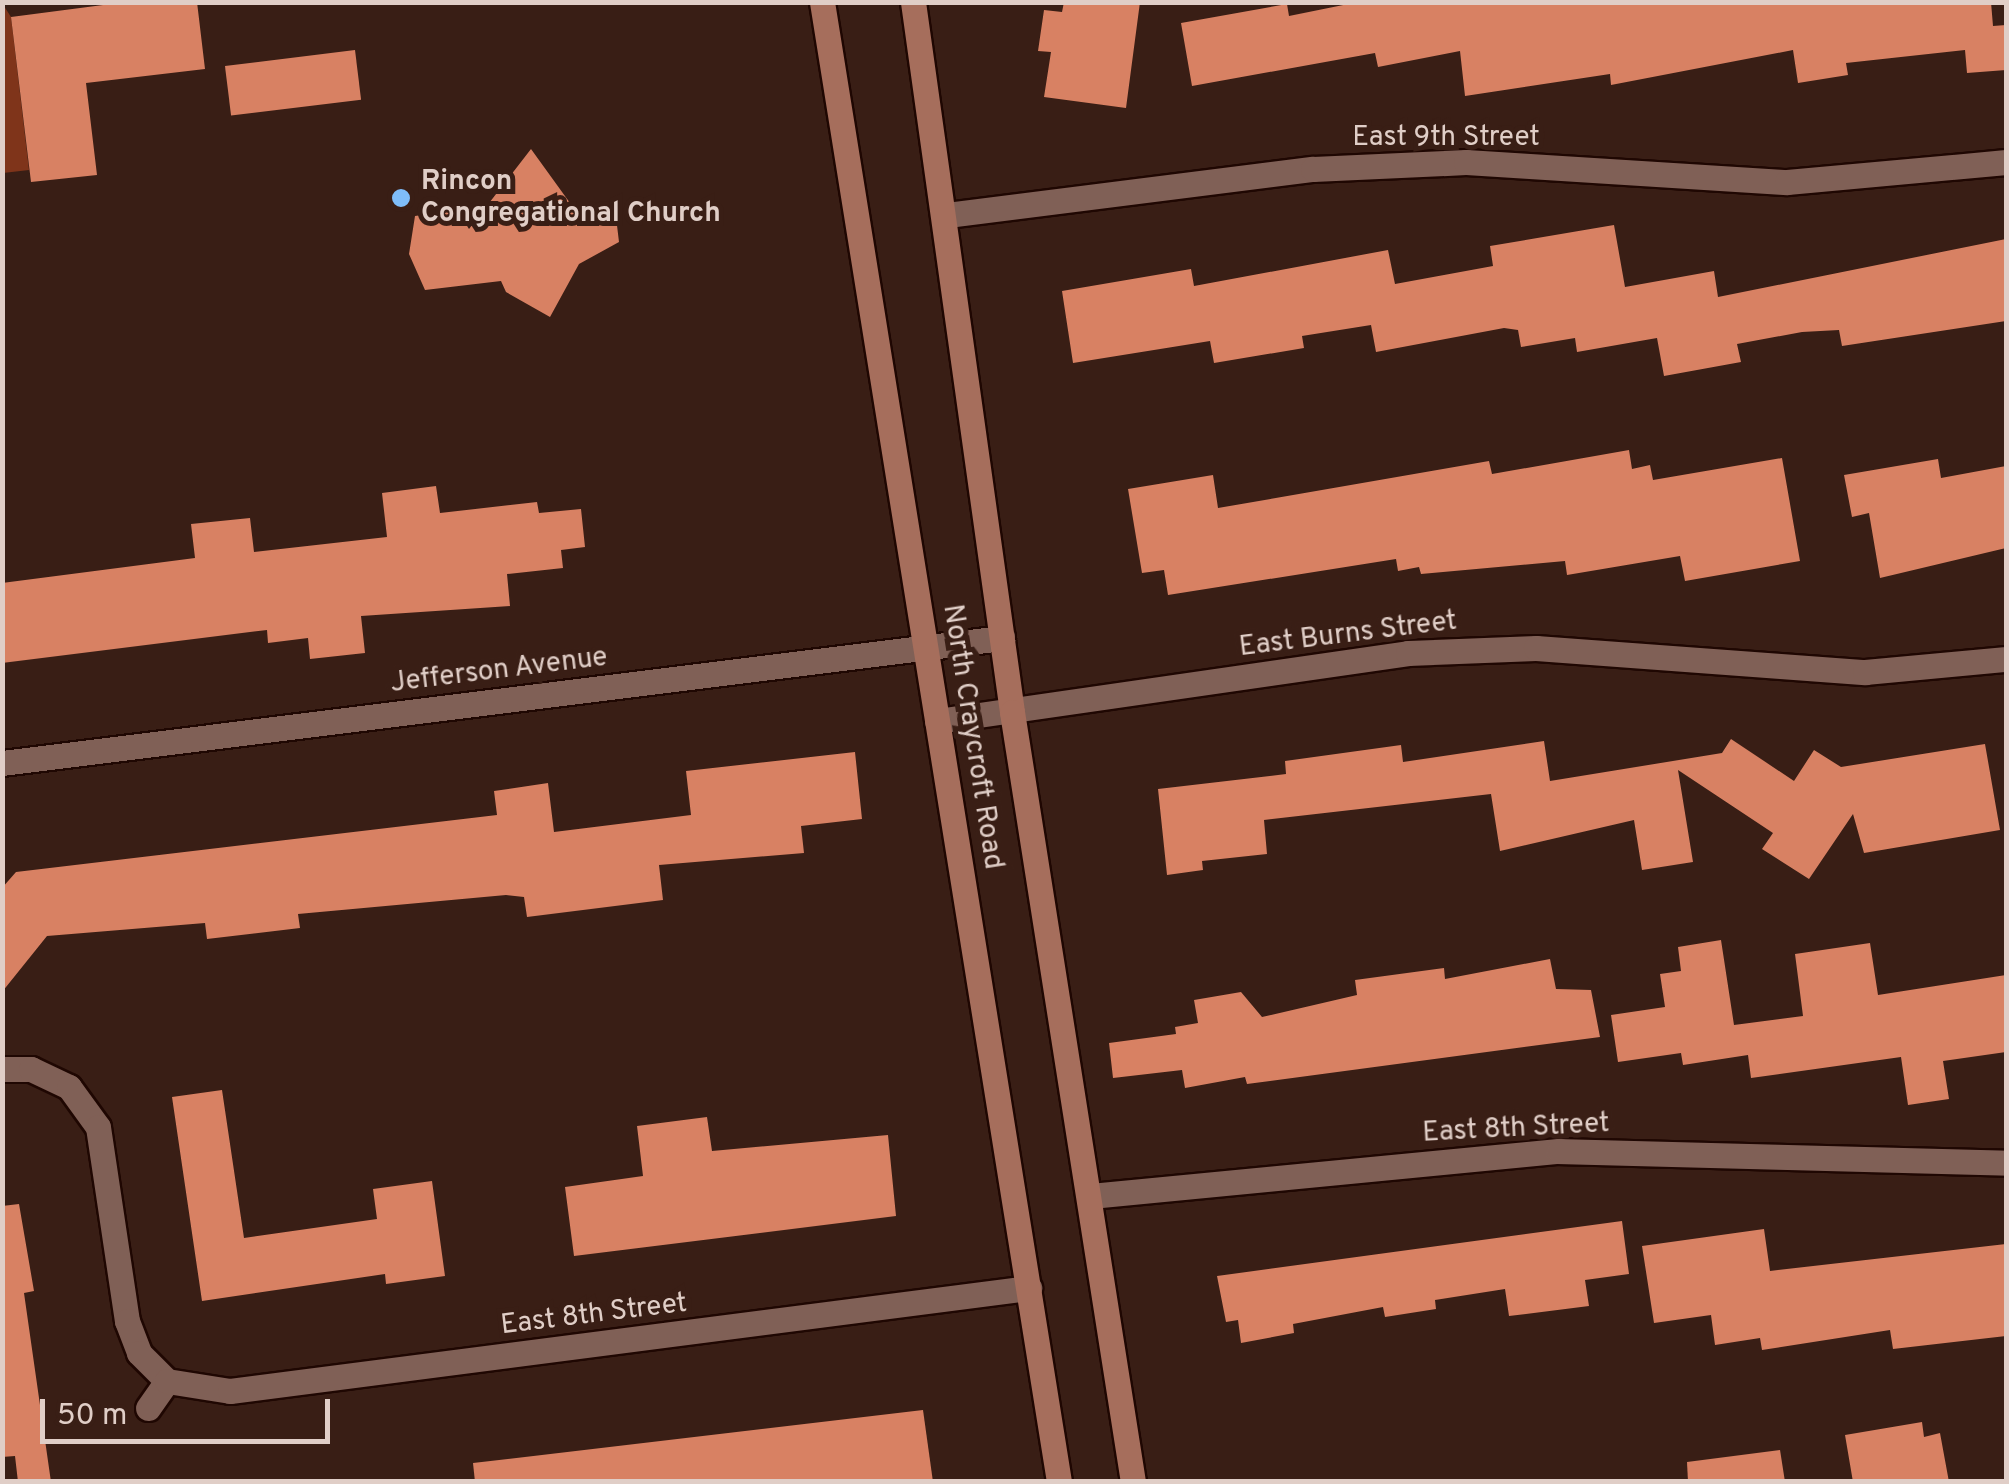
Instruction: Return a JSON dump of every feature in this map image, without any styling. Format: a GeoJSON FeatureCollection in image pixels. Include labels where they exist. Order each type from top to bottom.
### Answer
{"type":"FeatureCollection","features":[{"type":"Feature","properties":{"kind":"main road","name":"North Craycroft Road"},"geometry":{"type":"LineString","coordinates":[[822,2],[928,643],[1059,1482]]}},
{"type":"Feature","properties":{"kind":"main road","name":"North Craycroft Road"},"geometry":{"type":"LineString","coordinates":[[913,2],[947,215],[1012,712],[1133,1482]]}},
{"type":"Feature","properties":{"kind":"street","name":"East 9th Street"},"geometry":{"type":"LineString","coordinates":[[947,215],[1313,169],[1466,162],[1787,182],[2006,162]]}},
{"type":"Feature","properties":{"kind":"street","name":"Jefferson Avenue"},"geometry":{"type":"LineString","coordinates":[[2,763],[928,643],[1002,638]]}},
{"type":"Feature","properties":{"kind":"street","name":"East Burns Street"},"geometry":{"type":"LineString","coordinates":[[938,720],[1408,653],[1536,648],[1864,672],[2006,659]]}},
{"type":"Feature","properties":{"kind":"street"},"geometry":{"type":"LineString","coordinates":[[2,1069],[51,1076],[79,1098],[104,1148],[127,1321],[139,1353],[168,1380],[148,1408]]}},
{"type":"Feature","properties":{"kind":"street","name":"East 8th Street"},"geometry":{"type":"LineString","coordinates":[[1090,1196],[1558,1151],[2006,1163]]}},
{"type":"Feature","properties":{"kind":"street","name":"East 8th Street"},"geometry":{"type":"LineString","coordinates":[[168,1380],[230,1391],[1029,1288]]}},
{"type":"Feature","properties":{"kind":"shaded area"},"geometry":{"type":"Polygon","coordinates":[[[2,3],[11,17],[29,170],[3,173],[2,3]]]}},
{"type":"Feature","properties":{"kind":"building"},"geometry":{"type":"Polygon","coordinates":[[[126,2],[197,2],[205,69],[86,83],[97,175],[31,182],[11,17],[126,2]]]}},
{"type":"Feature","properties":{"kind":"building"},"geometry":{"type":"Polygon","coordinates":[[[1064,2],[1140,2],[1126,108],[1044,97],[1051,52],[1038,51],[1044,10],[1062,12],[1064,2]]]}},
{"type":"Feature","properties":{"kind":"building"},"geometry":{"type":"Polygon","coordinates":[[[1358,2],[1991,2],[1993,26],[2006,25],[2006,70],[1967,73],[1965,50],[1846,63],[1848,75],[1798,83],[1793,50],[1611,85],[1610,74],[1465,96],[1460,51],[1378,67],[1375,53],[1192,86],[1181,23],[1287,4],[1289,16],[1358,2]]]}},
{"type":"Feature","properties":{"kind":"building"},"geometry":{"type":"Polygon","coordinates":[[[355,50],[361,100],[231,116],[225,66],[355,50]]]}},
{"type":"Feature","properties":{"kind":"building"},"geometry":{"type":"Polygon","coordinates":[[[531,149],[570,203],[616,217],[619,242],[579,264],[550,317],[506,292],[501,281],[425,290],[409,254],[415,216],[457,210],[469,229],[531,149]]]}},
{"type":"Feature","properties":{"kind":"building"},"geometry":{"type":"Polygon","coordinates":[[[1614,225],[1625,287],[1714,271],[1718,297],[2006,239],[2006,321],[1842,346],[1839,330],[1802,332],[1737,344],[1741,362],[1664,376],[1657,338],[1577,352],[1575,338],[1521,347],[1518,330],[1504,328],[1376,352],[1371,325],[1302,336],[1304,348],[1214,363],[1210,341],[1073,363],[1062,291],[1191,269],[1194,286],[1388,250],[1395,284],[1493,266],[1490,246],[1614,225]]]}},
{"type":"Feature","properties":{"kind":"building"},"geometry":{"type":"Polygon","coordinates":[[[1629,450],[1632,469],[1650,465],[1653,480],[1782,458],[1800,561],[1685,581],[1680,556],[1567,575],[1565,561],[1421,574],[1419,567],[1398,571],[1396,559],[1168,595],[1164,570],[1142,573],[1128,489],[1213,475],[1218,508],[1489,461],[1492,474],[1629,450]]]}},
{"type":"Feature","properties":{"kind":"building"},"geometry":{"type":"Polygon","coordinates":[[[1938,459],[1941,478],[2006,466],[2006,548],[1880,578],[1869,513],[1852,517],[1844,475],[1938,459]]]}},
{"type":"Feature","properties":{"kind":"building"},"geometry":{"type":"Polygon","coordinates":[[[436,486],[440,513],[537,502],[539,513],[581,509],[585,547],[561,550],[563,568],[507,574],[510,606],[361,616],[365,653],[310,659],[308,638],[268,643],[267,630],[2,663],[2,583],[195,558],[191,524],[250,518],[254,552],[387,537],[382,493],[436,486]]]}},
{"type":"Feature","properties":{"kind":"building"},"geometry":{"type":"Polygon","coordinates":[[[1731,739],[1794,781],[1814,750],[1841,767],[1985,744],[2000,830],[1864,853],[1853,814],[1809,879],[1762,849],[1773,833],[1678,770],[1693,862],[1642,870],[1634,820],[1500,851],[1491,794],[1264,820],[1267,854],[1202,861],[1203,870],[1167,875],[1158,789],[1286,774],[1285,761],[1401,745],[1403,762],[1544,741],[1550,781],[1722,753],[1731,739]]]}},
{"type":"Feature","properties":{"kind":"building"},"geometry":{"type":"Polygon","coordinates":[[[855,752],[862,819],[801,826],[804,853],[659,865],[663,900],[527,917],[524,897],[506,895],[298,914],[300,928],[207,939],[205,923],[47,936],[2,992],[2,888],[16,872],[497,815],[494,791],[548,783],[554,832],[691,815],[686,771],[855,752]]]}},
{"type":"Feature","properties":{"kind":"building"},"geometry":{"type":"Polygon","coordinates":[[[1721,940],[1734,1025],[1803,1016],[1795,954],[1870,943],[1878,995],[2006,975],[2006,1052],[1943,1061],[1949,1099],[1908,1105],[1901,1057],[1751,1078],[1748,1055],[1683,1065],[1681,1053],[1618,1062],[1611,1015],[1665,1007],[1660,974],[1681,971],[1678,947],[1721,940]]]}},
{"type":"Feature","properties":{"kind":"building"},"geometry":{"type":"Polygon","coordinates":[[[1550,959],[1556,989],[1591,990],[1600,1037],[1247,1084],[1245,1077],[1185,1088],[1182,1070],[1113,1078],[1109,1043],[1176,1034],[1175,1027],[1198,1023],[1194,1000],[1241,992],[1262,1017],[1357,995],[1355,980],[1444,968],[1445,979],[1550,959]]]}},
{"type":"Feature","properties":{"kind":"building"},"geometry":{"type":"Polygon","coordinates":[[[222,1090],[244,1238],[377,1219],[373,1189],[432,1181],[445,1276],[386,1284],[385,1274],[202,1301],[172,1097],[222,1090]]]}},
{"type":"Feature","properties":{"kind":"building"},"geometry":{"type":"Polygon","coordinates":[[[707,1117],[712,1151],[888,1135],[896,1216],[574,1256],[565,1187],[643,1176],[637,1126],[707,1117]]]}},
{"type":"Feature","properties":{"kind":"building"},"geometry":{"type":"Polygon","coordinates":[[[19,1204],[34,1291],[24,1293],[51,1482],[18,1482],[15,1456],[2,1457],[2,1206],[19,1204]]]}},
{"type":"Feature","properties":{"kind":"building"},"geometry":{"type":"Polygon","coordinates":[[[1622,1221],[1629,1274],[1585,1280],[1589,1306],[1509,1316],[1505,1289],[1435,1300],[1436,1309],[1385,1317],[1383,1307],[1293,1324],[1294,1333],[1241,1343],[1238,1320],[1226,1322],[1217,1276],[1622,1221]]]}},
{"type":"Feature","properties":{"kind":"building"},"geometry":{"type":"Polygon","coordinates":[[[1764,1229],[1770,1271],[2006,1244],[2006,1336],[1893,1349],[1890,1330],[1762,1350],[1760,1338],[1715,1345],[1711,1315],[1654,1323],[1642,1246],[1764,1229]]]}},
{"type":"Feature","properties":{"kind":"building"},"geometry":{"type":"Polygon","coordinates":[[[923,1410],[933,1482],[475,1482],[473,1463],[923,1410]]]}},
{"type":"Feature","properties":{"kind":"building"},"geometry":{"type":"Polygon","coordinates":[[[1922,1422],[1924,1437],[1940,1433],[1949,1482],[1853,1482],[1845,1435],[1922,1422]]]}},
{"type":"Feature","properties":{"kind":"building"},"geometry":{"type":"Polygon","coordinates":[[[1780,1450],[1785,1482],[1688,1482],[1687,1462],[1780,1450]]]}},
{"type":"Feature","properties":{"kind":"place","name":"Rincon Congregational Church"},"geometry":{"type":"Point","coordinates":[401,198]}}]}
